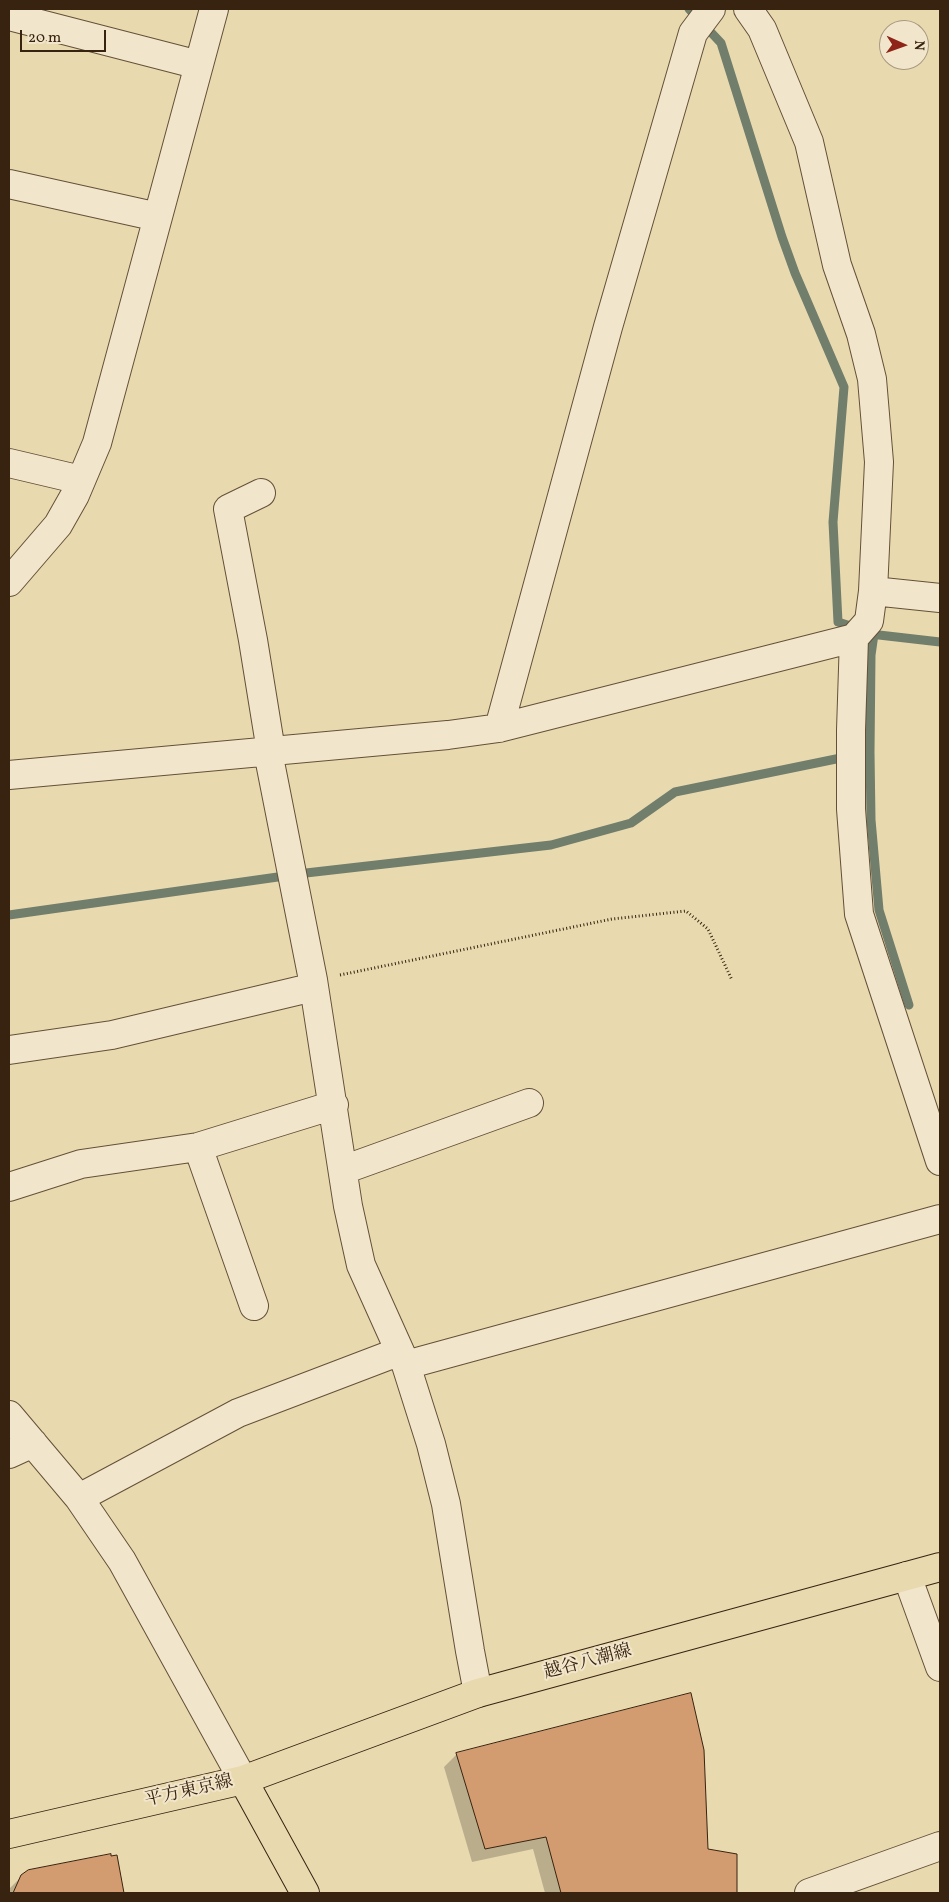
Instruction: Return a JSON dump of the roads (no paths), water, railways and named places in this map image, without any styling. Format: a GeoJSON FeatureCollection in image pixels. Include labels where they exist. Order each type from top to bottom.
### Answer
{"type":"FeatureCollection","features":[{"type":"Feature","properties":{"kind":"main road","name":"越谷八潮線"},"geometry":{"type":"LineString","coordinates":[[243,1780],[478,1693],[940,1567]]}},
{"type":"Feature","properties":{"kind":"main road","name":"平方東京線"},"geometry":{"type":"LineString","coordinates":[[9,1834],[243,1780],[305,1893]]}},
{"type":"Feature","properties":{"kind":"street"},"geometry":{"type":"LineString","coordinates":[[9,582],[58,525],[82,480],[97,443],[214,9]]}},
{"type":"Feature","properties":{"kind":"street"},"geometry":{"type":"LineString","coordinates":[[498,728],[608,326],[693,33],[711,9]]}},
{"type":"Feature","properties":{"kind":"street"},"geometry":{"type":"LineString","coordinates":[[9,775],[448,735],[498,728],[854,638],[869,621],[873,591],[879,462],[872,378],[860,334],[837,265],[809,142],[762,30],[748,9]]}},
{"type":"Feature","properties":{"kind":"street"},"geometry":{"type":"LineString","coordinates":[[9,16],[199,65]]}},
{"type":"Feature","properties":{"kind":"street"},"geometry":{"type":"LineString","coordinates":[[9,184],[158,217]]}},
{"type":"Feature","properties":{"kind":"street"},"geometry":{"type":"LineString","coordinates":[[9,463],[82,480]]}},
{"type":"Feature","properties":{"kind":"street"},"geometry":{"type":"LineString","coordinates":[[261,493],[228,509],[253,640],[269,751],[314,984],[348,1206],[361,1265],[402,1358],[431,1444],[446,1504],[478,1693]]}},
{"type":"Feature","properties":{"kind":"street"},"geometry":{"type":"LineString","coordinates":[[873,591],[940,598]]}},
{"type":"Feature","properties":{"kind":"street"},"geometry":{"type":"LineString","coordinates":[[854,638],[850,730],[851,809],[859,914],[940,1161]]}},
{"type":"Feature","properties":{"kind":"street"},"geometry":{"type":"LineString","coordinates":[[9,1050],[112,1035],[314,984]]}},
{"type":"Feature","properties":{"kind":"street"},"geometry":{"type":"LineString","coordinates":[[344,1170],[529,1103]]}},
{"type":"Feature","properties":{"kind":"street"},"geometry":{"type":"LineString","coordinates":[[9,1187],[81,1164],[198,1148],[334,1106]]}},
{"type":"Feature","properties":{"kind":"street"},"geometry":{"type":"LineString","coordinates":[[198,1148],[254,1306]]}},
{"type":"Feature","properties":{"kind":"street"},"geometry":{"type":"LineString","coordinates":[[79,1498],[238,1413],[402,1358],[940,1219]]}},
{"type":"Feature","properties":{"kind":"street"},"geometry":{"type":"LineString","coordinates":[[9,1415],[21,1449],[79,1498],[122,1561],[243,1780]]}},
{"type":"Feature","properties":{"kind":"street"},"geometry":{"type":"LineString","coordinates":[[907,1576],[940,1667]]}},
{"type":"Feature","properties":{"kind":"street"},"geometry":{"type":"LineString","coordinates":[[809,1893],[940,1846]]}},
{"type":"Feature","properties":{"kind":"waterway"},"geometry":{"type":"LineString","coordinates":[[689,9],[721,43],[782,237],[795,273],[844,387],[833,522],[838,622],[879,635],[940,642]]}},
{"type":"Feature","properties":{"kind":"waterway"},"geometry":{"type":"LineString","coordinates":[[874,634],[871,655],[871,820],[879,910],[909,1005]]}},
{"type":"Feature","properties":{"kind":"waterway"},"geometry":{"type":"LineString","coordinates":[[9,915],[306,873],[551,845],[631,823],[675,792],[870,752]]}}]}
